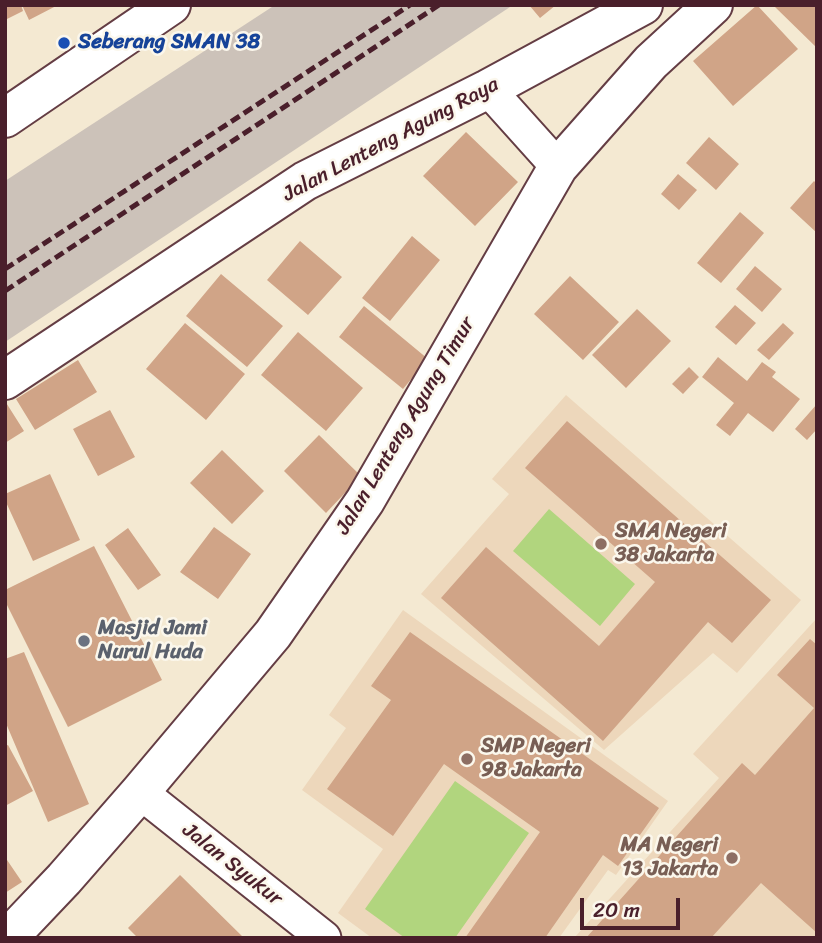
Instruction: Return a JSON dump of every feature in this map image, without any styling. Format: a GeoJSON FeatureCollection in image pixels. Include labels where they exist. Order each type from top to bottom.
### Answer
{"type":"FeatureCollection","features":[{"type":"Feature","properties":{"kind":"main road","name":"Jalan Lenteng Agung Raya"},"geometry":{"type":"LineString","coordinates":[[5,380],[305,181],[488,89],[643,5]]}},
{"type":"Feature","properties":{"kind":"main road","name":"Jalan Lenteng Agung Timur"},"geometry":{"type":"LineString","coordinates":[[8,938],[140,792],[272,634],[365,501],[558,166],[651,62],[713,5]]}},
{"type":"Feature","properties":{"kind":"main road"},"geometry":{"type":"LineString","coordinates":[[5,118],[159,8]]}},
{"type":"Feature","properties":{"kind":"street"},"geometry":{"type":"LineString","coordinates":[[488,89],[558,166]]}},
{"type":"Feature","properties":{"kind":"street","name":"Jalan Syukur"},"geometry":{"type":"LineString","coordinates":[[140,792],[324,938]]}},
{"type":"Feature","properties":{"kind":"shaded area"},"geometry":{"type":"Polygon","coordinates":[[[275,5],[513,5],[5,342],[5,181],[275,5]]]}},
{"type":"Feature","properties":{"kind":"shaded area","name":"SMA Negeri 38 Jakarta"},"geometry":{"type":"Polygon","coordinates":[[[566,395],[801,600],[737,673],[713,653],[604,750],[421,594],[509,494],[492,479],[566,395]]]}},
{"type":"Feature","properties":{"kind":"shaded area","name":"SMP Negeri 98 Jakarta"},"geometry":{"type":"Polygon","coordinates":[[[403,610],[668,801],[616,875],[608,870],[559,938],[372,938],[338,913],[383,849],[302,790],[346,728],[329,715],[403,610]]]}},
{"type":"Feature","properties":{"kind":"shaded area","name":"MA Negeri 13 Jakarta"},"geometry":{"type":"Polygon","coordinates":[[[817,618],[817,938],[574,938],[719,778],[693,754],[817,618]]]}},
{"type":"Feature","properties":{"kind":"green space"},"geometry":{"type":"Polygon","coordinates":[[[549,509],[635,584],[600,626],[513,551],[549,509]]]}},
{"type":"Feature","properties":{"kind":"green space"},"geometry":{"type":"Polygon","coordinates":[[[455,781],[529,833],[455,938],[405,938],[365,909],[455,781]]]}},
{"type":"Feature","properties":{"kind":"building"},"geometry":{"type":"Polygon","coordinates":[[[5,5],[21,5],[23,11],[5,20],[5,5]]]}},
{"type":"Feature","properties":{"kind":"building"},"geometry":{"type":"Polygon","coordinates":[[[22,5],[58,5],[29,20],[22,5]]]}},
{"type":"Feature","properties":{"kind":"building"},"geometry":{"type":"Polygon","coordinates":[[[529,5],[556,5],[540,18],[529,5]]]}},
{"type":"Feature","properties":{"kind":"building"},"geometry":{"type":"Polygon","coordinates":[[[757,5],[798,49],[733,106],[693,61],[757,5]]]}},
{"type":"Feature","properties":{"kind":"building"},"geometry":{"type":"Polygon","coordinates":[[[817,5],[817,48],[775,7],[817,5]]]}},
{"type":"Feature","properties":{"kind":"building"},"geometry":{"type":"Polygon","coordinates":[[[466,132],[518,182],[475,226],[423,176],[466,132]]]}},
{"type":"Feature","properties":{"kind":"building"},"geometry":{"type":"Polygon","coordinates":[[[709,137],[739,164],[716,190],[686,163],[709,137]]]}},
{"type":"Feature","properties":{"kind":"building"},"geometry":{"type":"Polygon","coordinates":[[[678,174],[697,190],[679,210],[661,194],[678,174]]]}},
{"type":"Feature","properties":{"kind":"building"},"geometry":{"type":"Polygon","coordinates":[[[814,181],[817,184],[817,233],[790,208],[814,181]]]}},
{"type":"Feature","properties":{"kind":"building"},"geometry":{"type":"Polygon","coordinates":[[[740,212],[764,233],[721,283],[697,263],[740,212]]]}},
{"type":"Feature","properties":{"kind":"building"},"geometry":{"type":"Polygon","coordinates":[[[412,236],[440,260],[390,321],[362,298],[412,236]]]}},
{"type":"Feature","properties":{"kind":"building"},"geometry":{"type":"Polygon","coordinates":[[[300,241],[342,277],[308,315],[267,280],[300,241]]]}},
{"type":"Feature","properties":{"kind":"building"},"geometry":{"type":"Polygon","coordinates":[[[755,266],[782,289],[762,312],[736,289],[755,266]]]}},
{"type":"Feature","properties":{"kind":"building"},"geometry":{"type":"Polygon","coordinates":[[[221,274],[283,326],[247,367],[186,316],[221,274]]]}},
{"type":"Feature","properties":{"kind":"building"},"geometry":{"type":"Polygon","coordinates":[[[570,276],[619,322],[583,360],[534,314],[570,276]]]}},
{"type":"Feature","properties":{"kind":"building"},"geometry":{"type":"Polygon","coordinates":[[[735,305],[756,323],[736,345],[715,327],[735,305]]]}},
{"type":"Feature","properties":{"kind":"building"},"geometry":{"type":"Polygon","coordinates":[[[364,306],[428,359],[403,389],[339,337],[364,306]]]}},
{"type":"Feature","properties":{"kind":"building"},"geometry":{"type":"Polygon","coordinates":[[[637,309],[671,341],[626,388],[592,355],[637,309]]]}},
{"type":"Feature","properties":{"kind":"building"},"geometry":{"type":"Polygon","coordinates":[[[185,323],[245,374],[206,420],[146,369],[185,323]]]}},
{"type":"Feature","properties":{"kind":"building"},"geometry":{"type":"Polygon","coordinates":[[[783,323],[794,333],[769,360],[757,350],[783,323]]]}},
{"type":"Feature","properties":{"kind":"building"},"geometry":{"type":"Polygon","coordinates":[[[298,332],[363,388],[326,431],[261,375],[298,332]]]}},
{"type":"Feature","properties":{"kind":"building"},"geometry":{"type":"Polygon","coordinates":[[[718,357],[747,381],[762,362],[776,372],[772,377],[800,399],[773,432],[748,413],[730,436],[716,425],[734,403],[702,377],[718,357]]]}},
{"type":"Feature","properties":{"kind":"building"},"geometry":{"type":"Polygon","coordinates":[[[78,360],[97,392],[35,430],[16,399],[78,360]]]}},
{"type":"Feature","properties":{"kind":"building"},"geometry":{"type":"Polygon","coordinates":[[[689,367],[699,377],[683,394],[672,384],[689,367]]]}},
{"type":"Feature","properties":{"kind":"building"},"geometry":{"type":"Polygon","coordinates":[[[5,401],[24,431],[5,443],[5,401]]]}},
{"type":"Feature","properties":{"kind":"building"},"geometry":{"type":"Polygon","coordinates":[[[817,404],[817,429],[807,440],[795,429],[817,404]]]}},
{"type":"Feature","properties":{"kind":"building"},"geometry":{"type":"Polygon","coordinates":[[[110,410],[135,457],[98,476],[73,429],[110,410]]]}},
{"type":"Feature","properties":{"kind":"building"},"geometry":{"type":"Polygon","coordinates":[[[567,421],[771,600],[732,643],[708,622],[603,741],[441,598],[486,547],[599,646],[655,582],[525,468],[567,421]]]}},
{"type":"Feature","properties":{"kind":"building"},"geometry":{"type":"Polygon","coordinates":[[[319,435],[361,476],[326,513],[284,471],[319,435]]]}},
{"type":"Feature","properties":{"kind":"building"},"geometry":{"type":"Polygon","coordinates":[[[222,450],[264,491],[232,524],[190,483],[222,450]]]}},
{"type":"Feature","properties":{"kind":"building"},"geometry":{"type":"Polygon","coordinates":[[[50,474],[80,540],[33,561],[5,500],[5,494],[50,474]]]}},
{"type":"Feature","properties":{"kind":"building"},"geometry":{"type":"Polygon","coordinates":[[[214,527],[251,554],[218,599],[180,572],[214,527]]]}},
{"type":"Feature","properties":{"kind":"building"},"geometry":{"type":"Polygon","coordinates":[[[128,528],[161,575],[138,590],[105,545],[128,528]]]}},
{"type":"Feature","properties":{"kind":"building","name":"Masjid Jami Nurul Huda"},"geometry":{"type":"Polygon","coordinates":[[[94,546],[162,680],[68,727],[5,601],[5,590],[94,546]]]}},
{"type":"Feature","properties":{"kind":"building"},"geometry":{"type":"Polygon","coordinates":[[[410,632],[659,808],[618,866],[603,855],[545,938],[465,938],[540,832],[444,764],[393,836],[327,789],[391,700],[371,686],[410,632]]]}},
{"type":"Feature","properties":{"kind":"building","name":"MA Negeri 13 Jakarta"},"geometry":{"type":"Polygon","coordinates":[[[810,639],[817,645],[817,933],[761,883],[711,938],[586,938],[742,763],[755,775],[814,708],[777,675],[810,639]]]}},
{"type":"Feature","properties":{"kind":"building"},"geometry":{"type":"Polygon","coordinates":[[[24,652],[89,804],[48,822],[5,721],[5,659],[24,652]]]}},
{"type":"Feature","properties":{"kind":"building"},"geometry":{"type":"Polygon","coordinates":[[[8,745],[33,791],[5,806],[5,746],[8,745]]]}},
{"type":"Feature","properties":{"kind":"building"},"geometry":{"type":"Polygon","coordinates":[[[5,857],[22,882],[5,893],[5,857]]]}},
{"type":"Feature","properties":{"kind":"building"},"geometry":{"type":"Polygon","coordinates":[[[180,875],[244,938],[138,938],[128,928],[180,875]]]}},
{"type":"Feature","properties":{"kind":"railway"},"geometry":{"type":"LineString","coordinates":[[5,269],[410,5]]}},
{"type":"Feature","properties":{"kind":"railway"},"geometry":{"type":"LineString","coordinates":[[5,291],[439,5]]}},
{"type":"Feature","properties":{"kind":"place","name":"Seberang SMAN 38"},"geometry":{"type":"Point","coordinates":[64,43]}},
{"type":"Feature","properties":{"kind":"place","name":"SMA Negeri 38 Jakarta"},"geometry":{"type":"Point","coordinates":[601,544]}},
{"type":"Feature","properties":{"kind":"place","name":"Masjid Jami Nurul Huda"},"geometry":{"type":"Point","coordinates":[84,641]}},
{"type":"Feature","properties":{"kind":"place","name":"SMP Negeri 98 Jakarta"},"geometry":{"type":"Point","coordinates":[467,759]}},
{"type":"Feature","properties":{"kind":"place","name":"MA Negeri 13 Jakarta"},"geometry":{"type":"Point","coordinates":[732,858]}}]}
